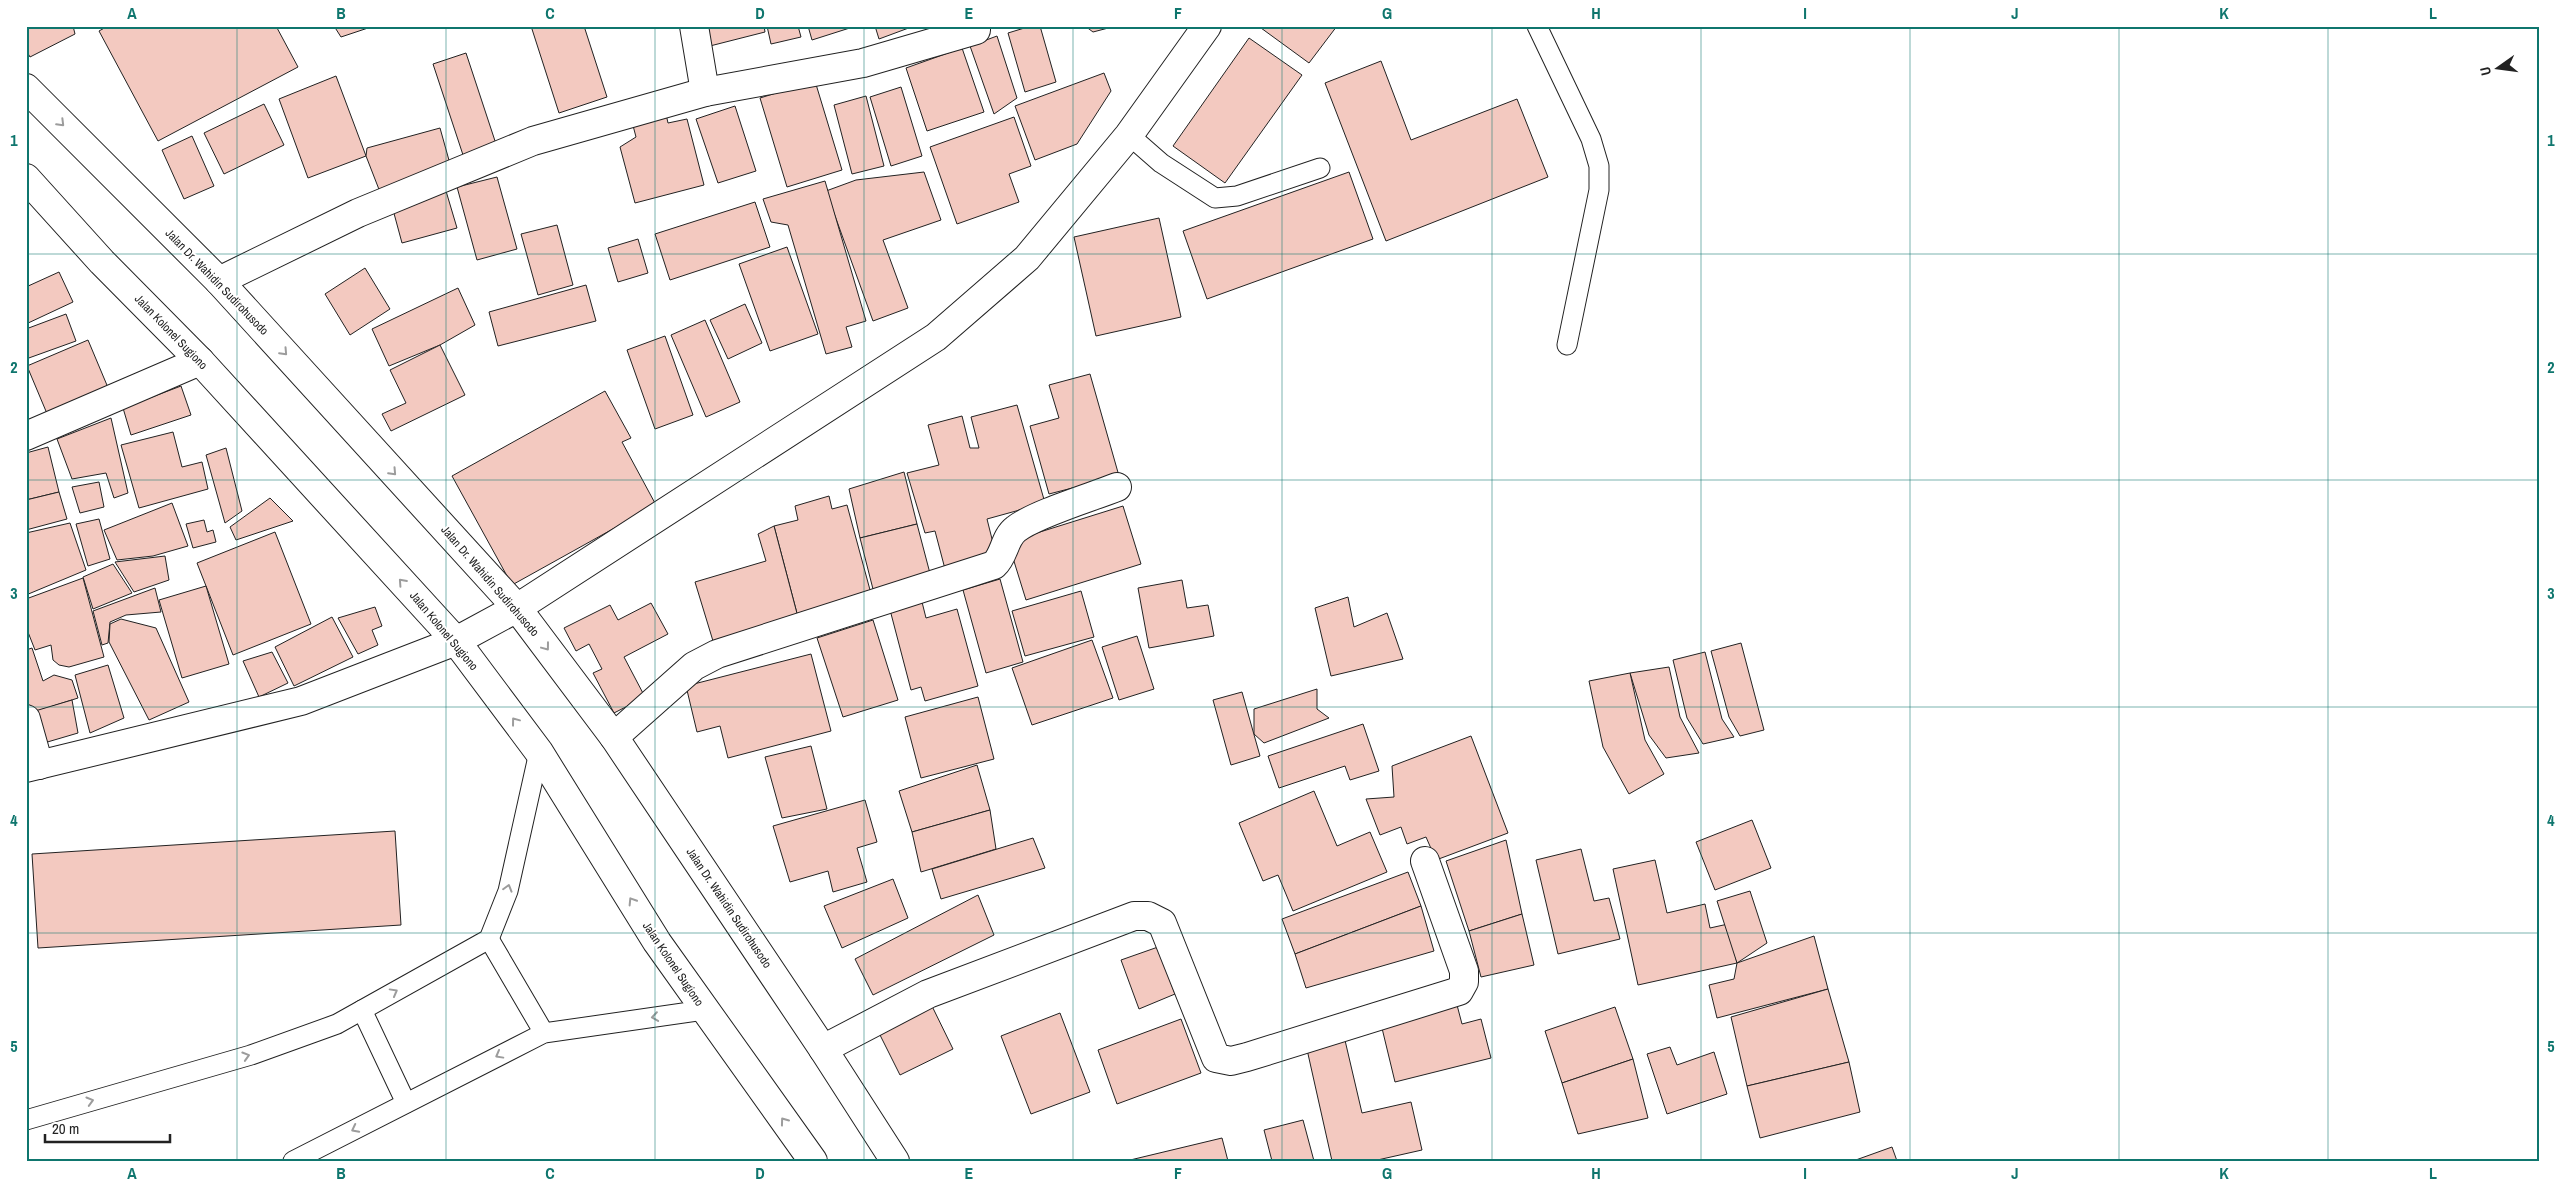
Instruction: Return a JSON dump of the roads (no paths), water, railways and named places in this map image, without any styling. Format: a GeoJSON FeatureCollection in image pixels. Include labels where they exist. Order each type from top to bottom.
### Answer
{"type":"FeatureCollection","features":[{"type":"Feature","properties":{"kind":"main road"},"geometry":{"type":"LineString","coordinates":[[694,26],[705,92]]}},
{"type":"Feature","properties":{"kind":"main road"},"geometry":{"type":"LineString","coordinates":[[26,719],[33,766],[301,701],[456,641],[517,608],[936,337],[1027,258],[1136,140],[1207,26]]}},
{"type":"Feature","properties":{"kind":"main road"},"geometry":{"type":"LineString","coordinates":[[218,281],[358,213],[534,141],[705,92],[863,63],[976,30]]}},
{"type":"Feature","properties":{"kind":"main road","name":"Jalan Dr. Wahidin Sudirohusodo"},"geometry":{"type":"LineString","coordinates":[[26,88],[218,281],[517,608],[614,737],[823,1049],[895,1161]]}},
{"type":"Feature","properties":{"kind":"main road","name":"Jalan Kolonel Sugiono"},"geometry":{"type":"LineString","coordinates":[[26,178],[102,262],[200,361],[456,641],[539,752],[658,942],[704,1010],[813,1161]]}},
{"type":"Feature","properties":{"kind":"main road"},"geometry":{"type":"LineString","coordinates":[[26,436],[200,361]]}},
{"type":"Feature","properties":{"kind":"main road"},"geometry":{"type":"LineString","coordinates":[[614,737],[687,672],[717,654],[994,564],[1002,558],[1006,544],[1015,529],[1042,516],[1117,487]]}},
{"type":"Feature","properties":{"kind":"main road"},"geometry":{"type":"LineString","coordinates":[[823,1049],[928,994],[1134,916],[1148,916],[1162,923],[1216,1058],[1231,1061],[1246,1057],[1459,991],[1464,982],[1464,971],[1425,861]]}},
{"type":"Feature","properties":{"kind":"lane"},"geometry":{"type":"LineString","coordinates":[[1537,26],[1591,139],[1599,166],[1599,190],[1567,345]]}},
{"type":"Feature","properties":{"kind":"lane"},"geometry":{"type":"LineString","coordinates":[[1136,140],[1160,163],[1215,198],[1238,196],[1320,168]]}},
{"type":"Feature","properties":{"kind":"lane"},"geometry":{"type":"LineString","coordinates":[[26,1120],[251,1055],[337,1024],[489,939],[508,891],[539,752]]}},
{"type":"Feature","properties":{"kind":"lane"},"geometry":{"type":"LineString","coordinates":[[489,939],[544,1033]]}},
{"type":"Feature","properties":{"kind":"lane"},"geometry":{"type":"LineString","coordinates":[[362,1010],[406,1103]]}},
{"type":"Feature","properties":{"kind":"lane"},"geometry":{"type":"LineString","coordinates":[[293,1161],[544,1033],[704,1010]]}}]}
